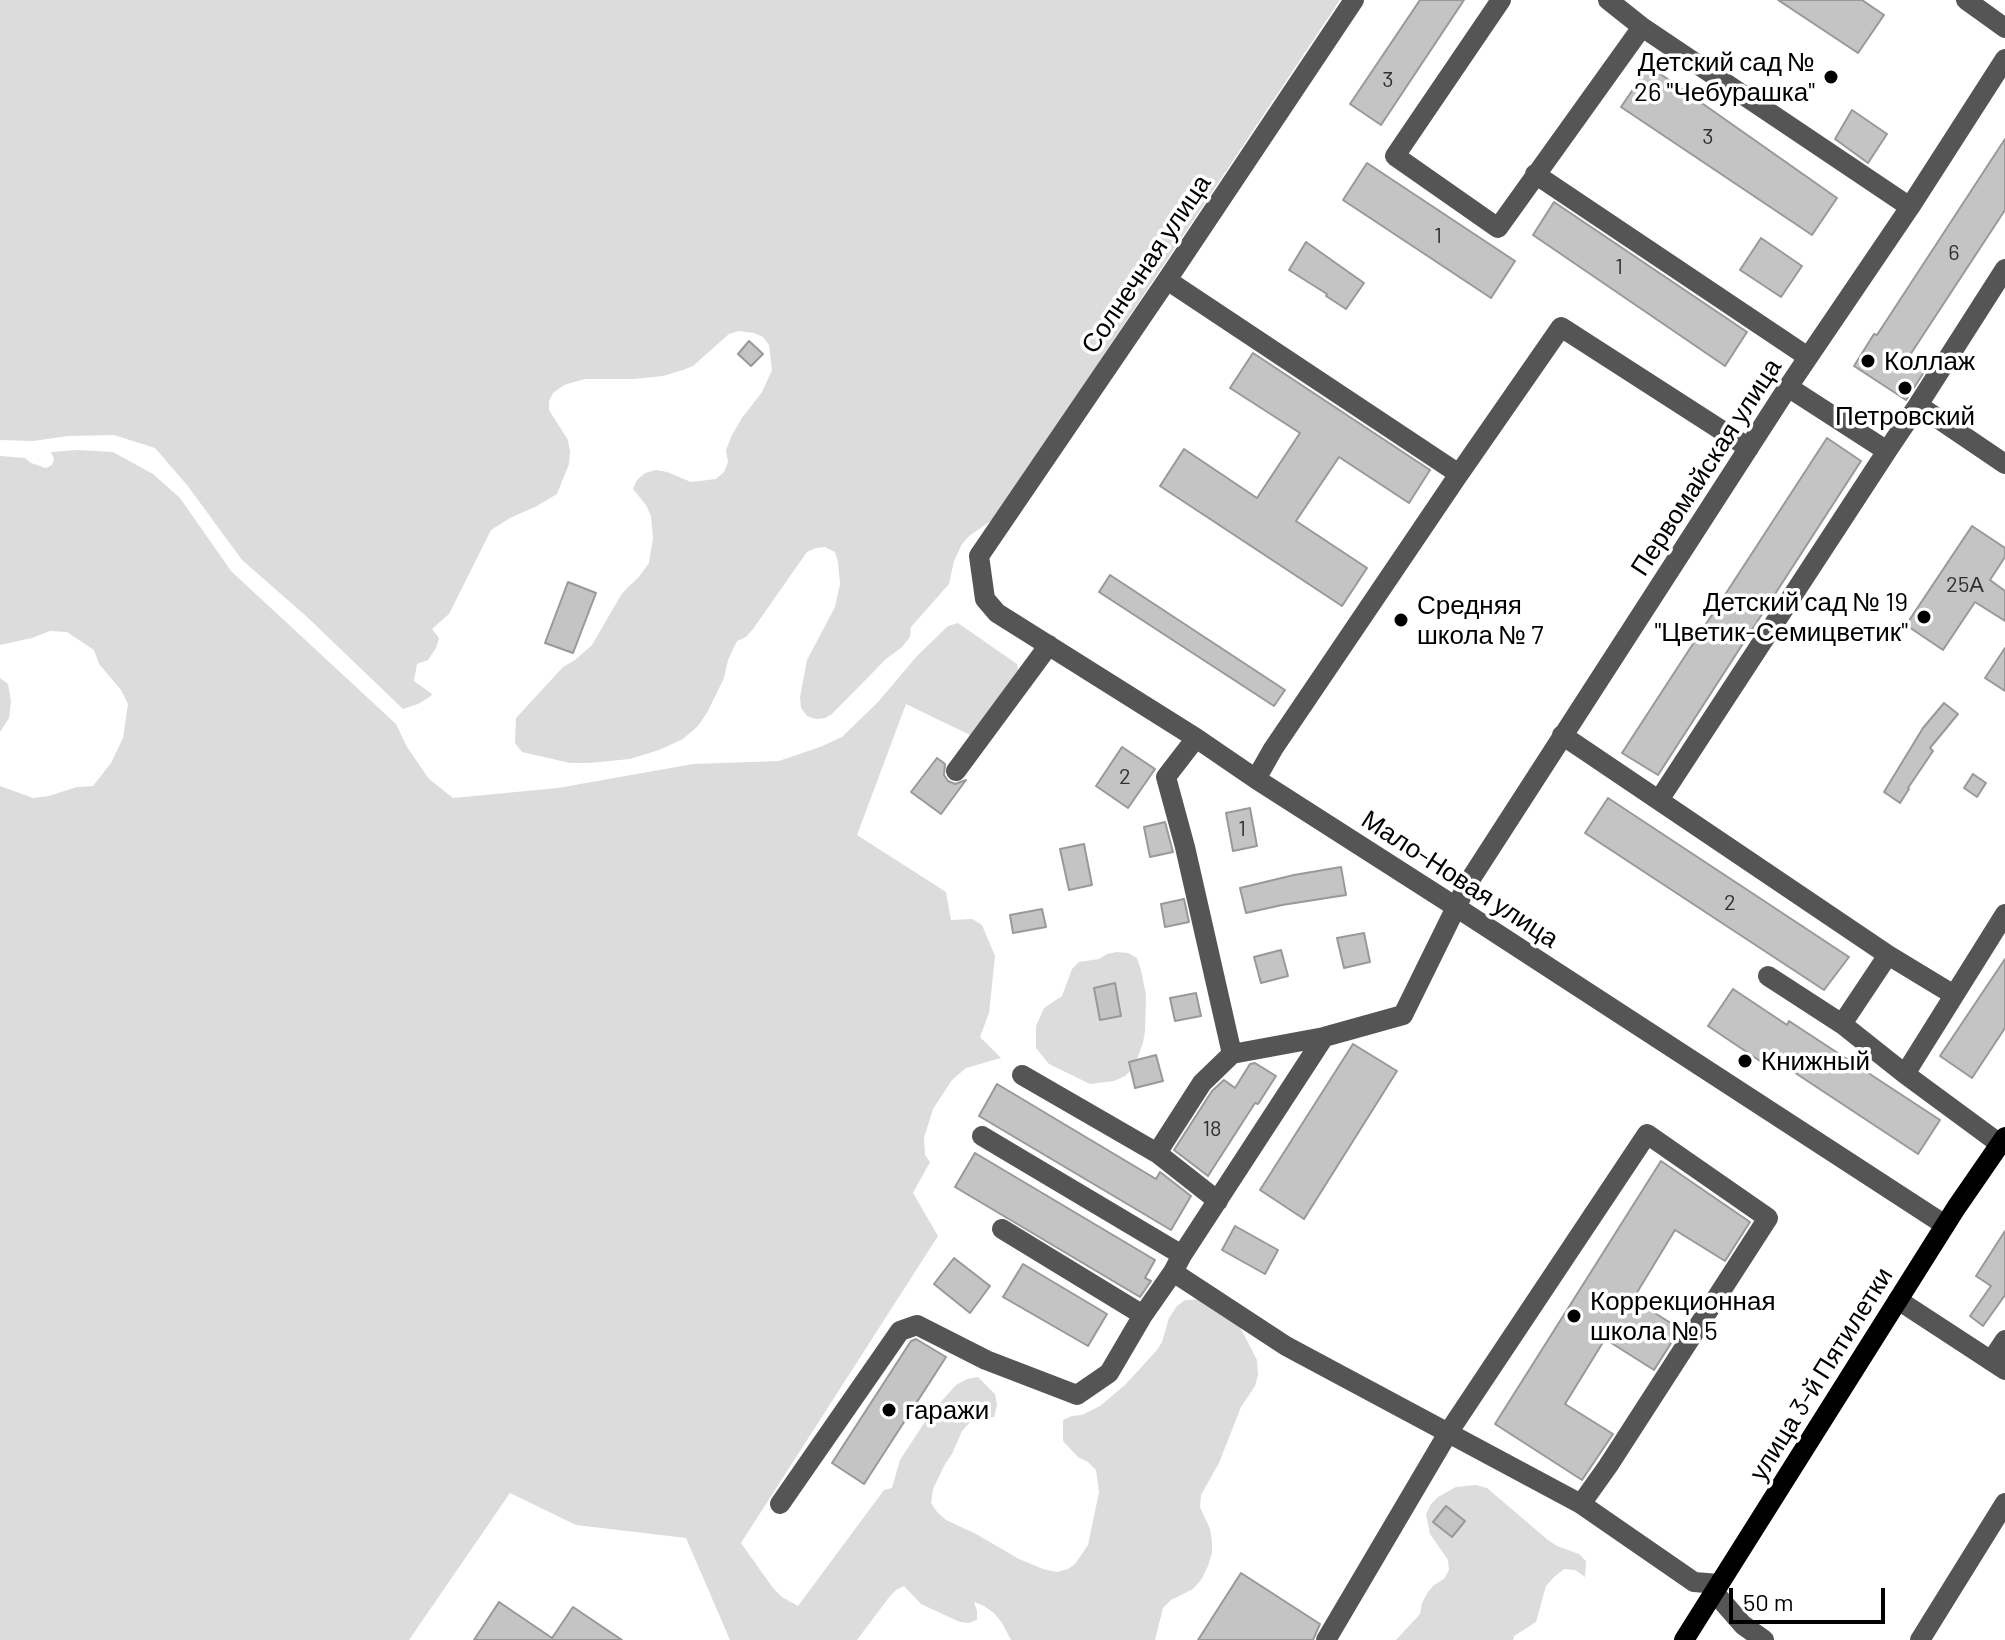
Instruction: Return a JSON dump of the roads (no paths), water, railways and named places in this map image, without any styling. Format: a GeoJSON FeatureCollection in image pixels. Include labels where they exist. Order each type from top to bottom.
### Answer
{"type":"FeatureCollection","features":[{"type":"Feature","properties":{"kind":"main road","name":"улица 3-й Пятилетки"},"geometry":{"type":"LineString","coordinates":[[1684,1640],[1945,1225],[2002,1141]]}},
{"type":"Feature","properties":{"kind":"street","name":"Солнечная улица"},"geometry":{"type":"LineString","coordinates":[[979,556],[1354,0]]}},
{"type":"Feature","properties":{"kind":"street"},"geometry":{"type":"LineString","coordinates":[[1501,0],[1395,156],[1498,228],[1642,27]]}},
{"type":"Feature","properties":{"kind":"street"},"geometry":{"type":"LineString","coordinates":[[1608,0],[1642,27],[1910,207]]}},
{"type":"Feature","properties":{"kind":"street"},"geometry":{"type":"LineString","coordinates":[[1966,0],[2005,28]]}},
{"type":"Feature","properties":{"kind":"street","name":"Первомайская улица"},"geometry":{"type":"LineString","coordinates":[[1232,1054],[1324,1037],[1403,1015],[1468,883],[1788,387],[1910,207],[2005,59]]}},
{"type":"Feature","properties":{"kind":"street"},"geometry":{"type":"LineString","coordinates":[[1535,174],[1808,357]]}},
{"type":"Feature","properties":{"kind":"street"},"geometry":{"type":"LineString","coordinates":[[1659,800],[2005,269]]}},
{"type":"Feature","properties":{"kind":"street"},"geometry":{"type":"LineString","coordinates":[[1167,280],[1459,474]]}},
{"type":"Feature","properties":{"kind":"street"},"geometry":{"type":"LineString","coordinates":[[1256,779],[1273,749],[1561,327],[1749,448]]}},
{"type":"Feature","properties":{"kind":"street"},"geometry":{"type":"LineString","coordinates":[[1788,387],[1887,451]]}},
{"type":"Feature","properties":{"kind":"street"},"geometry":{"type":"LineString","coordinates":[[1918,405],[2005,464]]}},
{"type":"Feature","properties":{"kind":"street","name":"Мало-Новая улица"},"geometry":{"type":"LineString","coordinates":[[979,556],[982,589],[992,609],[1196,738],[1945,1225]]}},
{"type":"Feature","properties":{"kind":"street"},"geometry":{"type":"LineString","coordinates":[[956,771],[1049,645]]}},
{"type":"Feature","properties":{"kind":"street"},"geometry":{"type":"LineString","coordinates":[[1562,735],[1888,955],[1954,995]]}},
{"type":"Feature","properties":{"kind":"street"},"geometry":{"type":"LineString","coordinates":[[1157,1153],[1202,1083],[1232,1054],[1166,777],[1196,738]]}},
{"type":"Feature","properties":{"kind":"street"},"geometry":{"type":"LineString","coordinates":[[1905,1074],[2005,914]]}},
{"type":"Feature","properties":{"kind":"street"},"geometry":{"type":"LineString","coordinates":[[1842,1024],[1888,955]]}},
{"type":"Feature","properties":{"kind":"street"},"geometry":{"type":"LineString","coordinates":[[1768,976],[1842,1024],[1905,1074],[2002,1141]]}},
{"type":"Feature","properties":{"kind":"street"},"geometry":{"type":"LineString","coordinates":[[780,1504],[900,1331],[917,1325],[986,1360],[1077,1395],[1109,1373],[1143,1315],[1324,1037]]}},
{"type":"Feature","properties":{"kind":"street"},"geometry":{"type":"LineString","coordinates":[[1022,1075],[1157,1153],[1218,1201]]}},
{"type":"Feature","properties":{"kind":"street"},"geometry":{"type":"LineString","coordinates":[[1326,1640],[1448,1433],[1647,1134],[1768,1218],[1581,1504]]}},
{"type":"Feature","properties":{"kind":"street"},"geometry":{"type":"LineString","coordinates":[[982,1136],[1177,1264],[1286,1346],[1581,1504],[1694,1582],[1717,1588],[1743,1625],[1764,1640]]}},
{"type":"Feature","properties":{"kind":"street"},"geometry":{"type":"LineString","coordinates":[[1002,1229],[1143,1315]]}},
{"type":"Feature","properties":{"kind":"street"},"geometry":{"type":"LineString","coordinates":[[1898,1300],[1998,1366],[2005,1340]]}},
{"type":"Feature","properties":{"kind":"street"},"geometry":{"type":"LineString","coordinates":[[1920,1640],[2005,1503]]}},
{"type":"Feature","properties":{"kind":"place","name":"Детский сад № 26 \"Чебурашка\""},"geometry":{"type":"Point","coordinates":[1831,77]}},
{"type":"Feature","properties":{"kind":"place","name":"Коллаж"},"geometry":{"type":"Point","coordinates":[1868,361]}},
{"type":"Feature","properties":{"kind":"place","name":"Петровский"},"geometry":{"type":"Point","coordinates":[1905,388]}},
{"type":"Feature","properties":{"kind":"place","name":"Детский сад № 19 \"Цветик-Семицветик\""},"geometry":{"type":"Point","coordinates":[1924,617]}},
{"type":"Feature","properties":{"kind":"place","name":"Средняя школа № 7"},"geometry":{"type":"Point","coordinates":[1401,620]}},
{"type":"Feature","properties":{"kind":"place","name":"Книжный"},"geometry":{"type":"Point","coordinates":[1745,1061]}},
{"type":"Feature","properties":{"kind":"place","name":"Коррекционная школа № 5"},"geometry":{"type":"Point","coordinates":[1574,1316]}},
{"type":"Feature","properties":{"kind":"place","name":"гаражи"},"geometry":{"type":"Point","coordinates":[889,1410]}}]}
